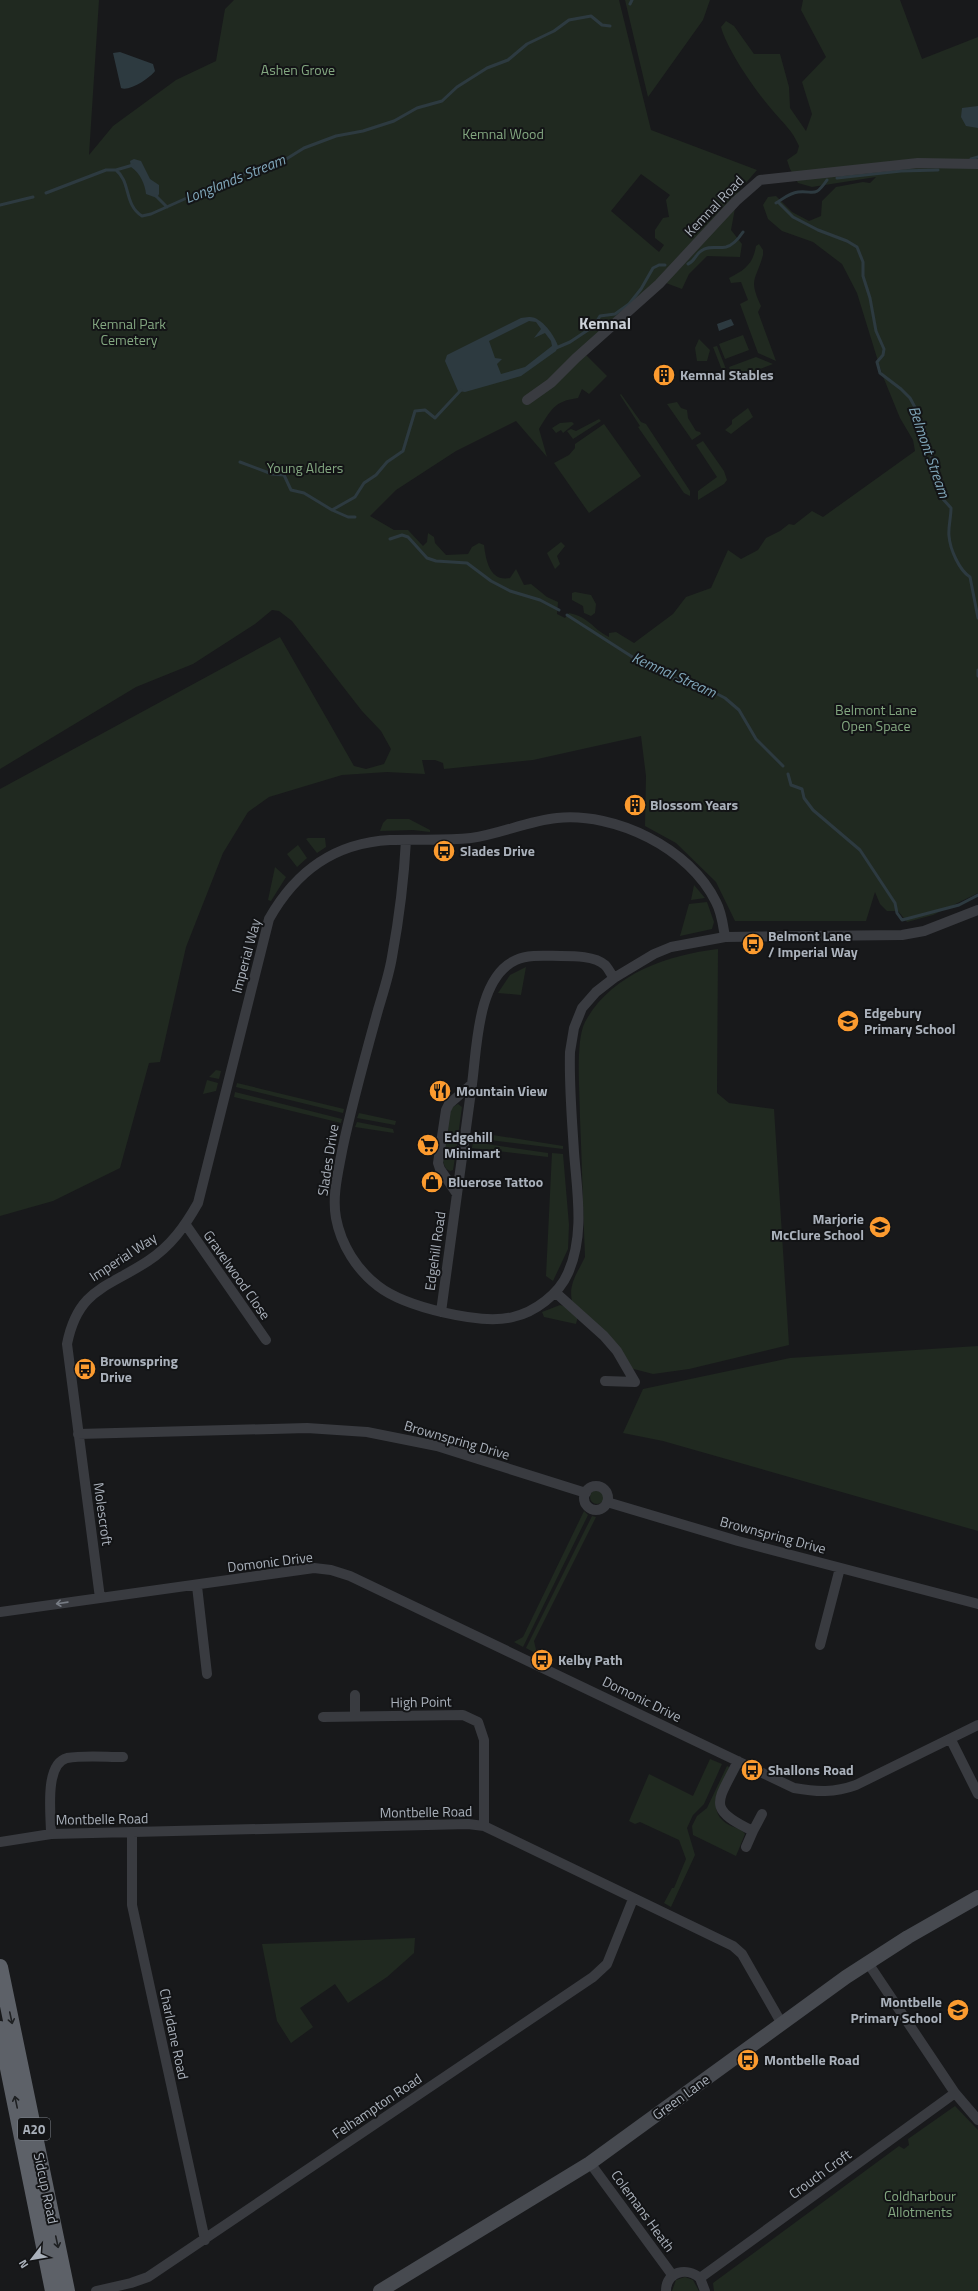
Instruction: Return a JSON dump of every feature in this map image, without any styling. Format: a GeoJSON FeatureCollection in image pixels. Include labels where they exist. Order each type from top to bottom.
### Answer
{"type":"FeatureCollection","features":[{"type":"Feature","properties":{"kind":"highway","name":"Sidcup Road"},"geometry":{"type":"LineString","coordinates":[[0,1966],[67,2291]]}},
{"type":"Feature","properties":{"kind":"highway","name":"Sidcup Road"},"geometry":{"type":"LineString","coordinates":[[0,2029],[53,2291]]}},
{"type":"Feature","properties":{"kind":"main road","name":"Green Lane"},"geometry":{"type":"LineString","coordinates":[[380,2291],[590,2163],[868,1963],[978,1897]]}},
{"type":"Feature","properties":{"kind":"street","name":"Kemnal Road"},"geometry":{"type":"LineString","coordinates":[[527,400],[551,383],[576,358],[659,284],[736,201],[760,180],[918,163],[978,164]]}},
{"type":"Feature","properties":{"kind":"street","name":"Imperial Way"},"geometry":{"type":"LineString","coordinates":[[78,1434],[67,1344],[74,1319],[82,1305],[90,1296],[104,1285],[148,1261],[170,1243],[186,1225],[198,1203],[270,919],[278,903],[297,879],[328,856],[368,843],[471,838],[490,835],[536,821],[567,817],[595,819],[625,828],[658,842],[681,858],[699,876],[717,903],[725,937]]}},
{"type":"Feature","properties":{"kind":"street","name":"Slades Drive"},"geometry":{"type":"LineString","coordinates":[[406,840],[392,958],[349,1118],[337,1176],[334,1205],[337,1223],[343,1241],[359,1268],[369,1278],[394,1296],[441,1312],[481,1318],[513,1317],[543,1302],[555,1292],[568,1275],[578,1242],[579,1207],[570,1052],[574,1028],[582,1008],[596,992],[614,978],[654,954],[698,941],[725,937],[902,935],[924,931],[978,910]]}},
{"type":"Feature","properties":{"kind":"street","name":"Edgehill Road"},"geometry":{"type":"LineString","coordinates":[[441,1312],[472,1084],[484,1007],[491,986],[505,967],[527,957],[574,956],[605,965],[614,978]]}},
{"type":"Feature","properties":{"kind":"street","name":"Edgehill Road"},"geometry":{"type":"LineString","coordinates":[[457,1194],[440,1169],[438,1163],[446,1110],[449,1104],[472,1084]]}},
{"type":"Feature","properties":{"kind":"street","name":"Gravelwood Close"},"geometry":{"type":"LineString","coordinates":[[186,1225],[266,1340]]}},
{"type":"Feature","properties":{"kind":"street"},"geometry":{"type":"LineString","coordinates":[[555,1292],[604,1336],[617,1351],[635,1382],[605,1381]]}},
{"type":"Feature","properties":{"kind":"street","name":"Brownspring Drive"},"geometry":{"type":"LineString","coordinates":[[78,1434],[307,1428],[367,1432],[437,1446],[586,1493]]}},
{"type":"Feature","properties":{"kind":"street","name":"Molescroft"},"geometry":{"type":"LineString","coordinates":[[78,1434],[100,1598]]}},
{"type":"Feature","properties":{"kind":"street"},"geometry":{"type":"LineString","coordinates":[[599,1486],[606,1491],[607,1502],[600,1509],[593,1509],[585,1501],[586,1493],[590,1488],[599,1486]]}},
{"type":"Feature","properties":{"kind":"street","name":"Brownspring Drive"},"geometry":{"type":"LineString","coordinates":[[607,1502],[738,1541],[978,1604]]}},
{"type":"Feature","properties":{"kind":"street","name":"Domonic Drive"},"geometry":{"type":"LineString","coordinates":[[0,1612],[197,1586],[314,1568],[331,1570],[350,1576],[520,1656],[794,1788],[826,1792],[840,1791],[856,1785],[951,1740],[978,1725]]}},
{"type":"Feature","properties":{"kind":"street","name":"Brownspring Drive"},"geometry":{"type":"LineString","coordinates":[[820,1645],[840,1568]]}},
{"type":"Feature","properties":{"kind":"street"},"geometry":{"type":"LineString","coordinates":[[197,1586],[208,1674]]}},
{"type":"Feature","properties":{"kind":"street"},"geometry":{"type":"LineString","coordinates":[[355,1695],[355,1717]]}},
{"type":"Feature","properties":{"kind":"street","name":"High Point"},"geometry":{"type":"LineString","coordinates":[[323,1717],[463,1715],[478,1722],[484,1740],[484,1826]]}},
{"type":"Feature","properties":{"kind":"street"},"geometry":{"type":"LineString","coordinates":[[951,1740],[978,1794]]}},
{"type":"Feature","properties":{"kind":"street"},"geometry":{"type":"LineString","coordinates":[[51,1834],[51,1774],[57,1764],[67,1758],[123,1757]]}},
{"type":"Feature","properties":{"kind":"street"},"geometry":{"type":"LineString","coordinates":[[738,1761],[720,1797],[721,1806],[723,1813],[729,1819],[754,1831]]}},
{"type":"Feature","properties":{"kind":"street"},"geometry":{"type":"LineString","coordinates":[[746,1847],[762,1814]]}},
{"type":"Feature","properties":{"kind":"street","name":"Montbelle Road"},"geometry":{"type":"LineString","coordinates":[[0,1842],[51,1834],[468,1824],[484,1826],[733,1946],[742,1954],[782,2024]]}},
{"type":"Feature","properties":{"kind":"street","name":"Charldane Road"},"geometry":{"type":"LineString","coordinates":[[132,1832],[132,1905],[205,2240]]}},
{"type":"Feature","properties":{"kind":"street","name":"Felhampton Road"},"geometry":{"type":"LineString","coordinates":[[96,2291],[131,2283],[148,2277],[593,1977],[607,1964],[633,1899]]}},
{"type":"Feature","properties":{"kind":"street"},"geometry":{"type":"LineString","coordinates":[[868,1963],[955,2093],[978,2120]]}},
{"type":"Feature","properties":{"kind":"street","name":"Crouch Croft"},"geometry":{"type":"LineString","coordinates":[[700,2278],[955,2093]]}},
{"type":"Feature","properties":{"kind":"street","name":"Colemans Heath"},"geometry":{"type":"LineString","coordinates":[[590,2163],[673,2276]]}},
{"type":"Feature","properties":{"kind":"street"},"geometry":{"type":"LineString","coordinates":[[666,2291],[668,2280],[681,2271],[688,2271],[700,2278],[705,2291]]}},
{"type":"Feature","properties":{"kind":"green space"},"geometry":{"type":"Polygon","coordinates":[[[0,0],[99,0],[89,155],[113,126],[176,80],[216,61],[225,9],[234,0],[619,0],[651,130],[757,170],[738,192],[731,230],[742,244],[740,257],[707,256],[689,274],[682,289],[658,280],[586,355],[607,376],[589,394],[582,389],[578,398],[563,401],[558,404],[543,422],[539,429],[547,457],[516,421],[456,451],[396,490],[370,516],[394,530],[408,530],[423,546],[427,542],[428,533],[434,537],[435,543],[446,555],[468,554],[472,547],[479,543],[484,545],[490,569],[498,577],[510,578],[516,569],[524,585],[531,584],[547,597],[558,602],[557,614],[565,618],[569,613],[576,615],[587,620],[603,634],[609,637],[609,633],[616,632],[634,643],[673,614],[686,597],[711,588],[728,550],[741,559],[758,550],[766,538],[780,531],[789,524],[794,525],[812,511],[823,517],[915,451],[913,440],[900,418],[882,374],[857,293],[842,264],[813,242],[782,231],[768,219],[763,205],[768,197],[776,196],[792,212],[809,221],[821,216],[822,201],[836,187],[863,182],[870,183],[876,177],[812,187],[798,183],[787,160],[797,153],[799,146],[788,127],[759,94],[743,71],[729,47],[721,27],[726,21],[734,26],[754,54],[780,54],[789,87],[790,108],[806,131],[812,114],[802,82],[826,57],[801,10],[803,0],[900,0],[922,59],[978,37],[978,893],[933,915],[907,922],[898,911],[887,911],[880,904],[875,892],[866,921],[735,921],[716,882],[676,843],[645,826],[646,776],[641,736],[533,760],[444,769],[443,763],[435,760],[422,760],[425,774],[387,772],[342,775],[269,797],[248,812],[223,853],[186,947],[160,1062],[149,1063],[120,1168],[53,1201],[0,1216],[0,789],[280,637],[354,766],[366,769],[384,764],[391,749],[381,731],[362,711],[292,621],[279,611],[272,610],[255,624],[193,664],[136,687],[0,769],[0,0]],[[641,174],[611,211],[659,252],[664,245],[655,238],[655,230],[663,218],[669,217],[666,200],[670,195],[641,174]]]}},
{"type":"Feature","properties":{"kind":"green space"},"geometry":{"type":"Polygon","coordinates":[[[625,0],[710,0],[703,20],[648,97],[625,0]]]}},
{"type":"Feature","properties":{"kind":"green space"},"geometry":{"type":"Polygon","coordinates":[[[759,244],[763,250],[763,255],[754,280],[755,290],[761,306],[758,312],[776,361],[758,353],[740,304],[748,300],[741,282],[731,283],[729,278],[747,266],[753,257],[756,246],[759,244]]]}},
{"type":"Feature","properties":{"kind":"green space"},"geometry":{"type":"Polygon","coordinates":[[[743,335],[749,350],[725,359],[719,344],[743,335]]]}},
{"type":"Feature","properties":{"kind":"green space"},"geometry":{"type":"Polygon","coordinates":[[[699,339],[710,350],[707,361],[697,361],[695,348],[699,339]]]}},
{"type":"Feature","properties":{"kind":"green space"},"geometry":{"type":"Polygon","coordinates":[[[717,346],[726,369],[722,370],[713,347],[717,346]]]}},
{"type":"Feature","properties":{"kind":"green space"},"geometry":{"type":"Polygon","coordinates":[[[756,357],[773,364],[733,379],[729,367],[756,357]]]}},
{"type":"Feature","properties":{"kind":"green space"},"geometry":{"type":"Polygon","coordinates":[[[621,394],[641,422],[646,424],[690,491],[690,496],[684,493],[638,427],[640,426],[620,395],[621,394]]]}},
{"type":"Feature","properties":{"kind":"green space"},"geometry":{"type":"Polygon","coordinates":[[[677,402],[681,408],[687,410],[688,418],[696,431],[700,432],[701,434],[692,440],[667,404],[677,402]]]}},
{"type":"Feature","properties":{"kind":"green space"},"geometry":{"type":"Polygon","coordinates":[[[748,408],[753,417],[731,434],[725,430],[732,424],[732,420],[748,408]]]}},
{"type":"Feature","properties":{"kind":"green space"},"geometry":{"type":"Polygon","coordinates":[[[599,419],[601,421],[573,439],[567,431],[571,429],[576,431],[599,419]]]}},
{"type":"Feature","properties":{"kind":"green space"},"geometry":{"type":"Polygon","coordinates":[[[572,422],[574,424],[563,433],[561,430],[556,433],[552,428],[560,423],[572,422]]]}},
{"type":"Feature","properties":{"kind":"green space"},"geometry":{"type":"Polygon","coordinates":[[[604,424],[641,476],[589,513],[554,463],[569,455],[575,448],[575,444],[604,424]]]}},
{"type":"Feature","properties":{"kind":"green space"},"geometry":{"type":"Polygon","coordinates":[[[703,441],[724,471],[727,480],[724,484],[698,500],[698,491],[717,477],[696,445],[703,441]]]}},
{"type":"Feature","properties":{"kind":"green space"},"geometry":{"type":"Polygon","coordinates":[[[561,542],[565,546],[557,556],[560,564],[555,569],[547,553],[561,542]]]}},
{"type":"Feature","properties":{"kind":"green space"},"geometry":{"type":"Polygon","coordinates":[[[575,592],[591,595],[596,604],[595,613],[591,616],[584,613],[583,606],[572,600],[572,593],[575,592]]]}},
{"type":"Feature","properties":{"kind":"green space"},"geometry":{"type":"Polygon","coordinates":[[[387,819],[409,819],[430,830],[430,832],[413,830],[380,831],[383,823],[387,819]]]}},
{"type":"Feature","properties":{"kind":"green space"},"geometry":{"type":"Polygon","coordinates":[[[325,838],[326,847],[317,853],[306,839],[325,838]]]}},
{"type":"Feature","properties":{"kind":"green space"},"geometry":{"type":"Polygon","coordinates":[[[298,845],[307,858],[297,867],[287,854],[298,845]]]}},
{"type":"Feature","properties":{"kind":"green space"},"geometry":{"type":"Polygon","coordinates":[[[275,867],[286,877],[271,901],[268,900],[275,867]]]}},
{"type":"Feature","properties":{"kind":"green space"},"geometry":{"type":"Polygon","coordinates":[[[694,885],[705,898],[691,900],[694,885]]]}},
{"type":"Feature","properties":{"kind":"green space"},"geometry":{"type":"Polygon","coordinates":[[[707,902],[714,922],[712,929],[680,936],[689,904],[707,902]]]}},
{"type":"Feature","properties":{"kind":"green space"},"geometry":{"type":"Polygon","coordinates":[[[718,949],[717,1093],[729,1103],[774,1109],[789,1345],[689,1369],[653,1374],[630,1368],[572,1301],[571,1289],[585,1257],[579,1083],[580,1042],[585,1022],[596,1005],[625,979],[660,962],[679,956],[718,949]]]}},
{"type":"Feature","properties":{"kind":"green space"},"geometry":{"type":"Polygon","coordinates":[[[526,967],[521,995],[498,993],[510,975],[526,967]]]}},
{"type":"Feature","properties":{"kind":"green space"},"geometry":{"type":"Polygon","coordinates":[[[216,1070],[221,1071],[219,1079],[209,1077],[216,1070]]]}},
{"type":"Feature","properties":{"kind":"green space"},"geometry":{"type":"Polygon","coordinates":[[[207,1080],[218,1083],[216,1091],[203,1094],[207,1080]]]}},
{"type":"Feature","properties":{"kind":"green space"},"geometry":{"type":"Polygon","coordinates":[[[237,1083],[344,1109],[343,1113],[236,1087],[237,1083]]]}},
{"type":"Feature","properties":{"kind":"green space"},"geometry":{"type":"Polygon","coordinates":[[[235,1092],[342,1119],[341,1123],[234,1097],[235,1092]]]}},
{"type":"Feature","properties":{"kind":"green space"},"geometry":{"type":"Polygon","coordinates":[[[458,1104],[462,1107],[458,1136],[446,1134],[451,1108],[458,1104]]]}},
{"type":"Feature","properties":{"kind":"green space"},"geometry":{"type":"Polygon","coordinates":[[[359,1113],[396,1121],[395,1125],[357,1118],[359,1113]]]}},
{"type":"Feature","properties":{"kind":"green space"},"geometry":{"type":"Polygon","coordinates":[[[357,1122],[393,1129],[394,1133],[355,1127],[357,1122]]]}},
{"type":"Feature","properties":{"kind":"green space"},"geometry":{"type":"Polygon","coordinates":[[[474,1132],[563,1146],[563,1149],[473,1138],[474,1132]]]}},
{"type":"Feature","properties":{"kind":"green space"},"geometry":{"type":"Polygon","coordinates":[[[446,1137],[458,1139],[453,1170],[450,1171],[446,1169],[443,1161],[446,1137]]]}},
{"type":"Feature","properties":{"kind":"green space"},"geometry":{"type":"Polygon","coordinates":[[[473,1142],[548,1153],[548,1157],[472,1148],[473,1142]]]}},
{"type":"Feature","properties":{"kind":"green space"},"geometry":{"type":"Polygon","coordinates":[[[552,1153],[563,1154],[569,1225],[568,1249],[553,1281],[546,1276],[552,1153]]]}},
{"type":"Feature","properties":{"kind":"green space"},"geometry":{"type":"Polygon","coordinates":[[[560,1305],[567,1307],[578,1316],[576,1324],[544,1317],[542,1312],[560,1305]]]}},
{"type":"Feature","properties":{"kind":"green space"},"geometry":{"type":"Polygon","coordinates":[[[978,1346],[978,1531],[663,1441],[623,1433],[643,1389],[790,1358],[978,1346]]]}},
{"type":"Feature","properties":{"kind":"green space"},"geometry":{"type":"Polygon","coordinates":[[[597,1490],[602,1492],[604,1497],[602,1502],[597,1504],[592,1502],[590,1497],[592,1492],[597,1490]]]}},
{"type":"Feature","properties":{"kind":"green space"},"geometry":{"type":"Polygon","coordinates":[[[584,1511],[588,1515],[523,1647],[514,1642],[523,1637],[584,1511]]]}},
{"type":"Feature","properties":{"kind":"green space"},"geometry":{"type":"Polygon","coordinates":[[[592,1516],[596,1517],[534,1641],[537,1654],[526,1648],[592,1516]]]}},
{"type":"Feature","properties":{"kind":"green space"},"geometry":{"type":"Polygon","coordinates":[[[710,1759],[722,1764],[704,1804],[693,1815],[687,1828],[695,1855],[671,1907],[664,1903],[672,1888],[674,1888],[686,1859],[679,1840],[640,1822],[635,1824],[629,1821],[649,1774],[693,1796],[710,1759]]]}},
{"type":"Feature","properties":{"kind":"green space"},"geometry":{"type":"Polygon","coordinates":[[[727,1766],[731,1768],[717,1798],[716,1806],[722,1819],[729,1825],[745,1834],[736,1856],[693,1835],[692,1826],[697,1816],[707,1808],[727,1766]]]}},
{"type":"Feature","properties":{"kind":"green space"},"geometry":{"type":"Polygon","coordinates":[[[415,1938],[414,1953],[387,1977],[348,2003],[335,1984],[300,2008],[313,2027],[291,2043],[277,2021],[262,1944],[415,1938]]]}},
{"type":"Feature","properties":{"kind":"green space","name":"Coldharbour Allotments"},"geometry":{"type":"Polygon","coordinates":[[[955,2106],[978,2130],[978,2291],[714,2291],[713,2283],[899,2146],[904,2149],[909,2145],[908,2139],[955,2106]]]}},
{"type":"Feature","properties":{"kind":"green space"},"geometry":{"type":"Polygon","coordinates":[[[685,2277],[693,2280],[699,2291],[672,2291],[676,2280],[685,2277]]]}},
{"type":"Feature","properties":{"kind":"shaded area"},"geometry":{"type":"Polygon","coordinates":[[[120,52],[153,64],[155,71],[144,81],[134,86],[125,89],[121,88],[113,53],[120,52]]]}},
{"type":"Feature","properties":{"kind":"shaded area"},"geometry":{"type":"Polygon","coordinates":[[[978,106],[978,128],[966,126],[961,117],[962,108],[978,106]]]}},
{"type":"Feature","properties":{"kind":"shaded area"},"geometry":{"type":"Polygon","coordinates":[[[134,159],[141,161],[150,179],[159,185],[159,194],[157,198],[146,194],[142,179],[131,167],[130,161],[134,159]]]}},
{"type":"Feature","properties":{"kind":"shaded area"},"geometry":{"type":"Polygon","coordinates":[[[521,318],[534,318],[543,323],[551,332],[558,346],[556,351],[521,376],[465,392],[458,391],[445,361],[447,355],[521,318]],[[529,321],[489,341],[495,358],[502,359],[497,364],[501,374],[525,367],[552,346],[551,341],[545,333],[534,338],[541,329],[536,322],[529,321]]]}},
{"type":"Feature","properties":{"kind":"shaded area"},"geometry":{"type":"Polygon","coordinates":[[[731,319],[734,325],[719,331],[717,324],[731,319]]]}},
{"type":"Feature","properties":{"kind":"waterway","name":"Longlands Stream"},"geometry":{"type":"LineString","coordinates":[[630,4],[632,0]]}},
{"type":"Feature","properties":{"kind":"waterway","name":"Longlands Stream"},"geometry":{"type":"LineString","coordinates":[[46,193],[106,170],[116,170],[124,181],[132,206],[142,216],[151,214],[236,176],[275,166],[304,148],[336,136],[363,131],[394,121],[417,108],[442,101],[457,87],[487,68],[508,60],[527,44],[554,31],[569,20],[591,16],[602,25],[610,26]]}},
{"type":"Feature","properties":{"kind":"waterway"},"geometry":{"type":"LineString","coordinates":[[971,159],[978,157]]}},
{"type":"Feature","properties":{"kind":"waterway"},"geometry":{"type":"LineString","coordinates":[[116,170],[133,165]]}},
{"type":"Feature","properties":{"kind":"waterway"},"geometry":{"type":"LineString","coordinates":[[837,178],[901,171],[938,170]]}},
{"type":"Feature","properties":{"kind":"waterway"},"geometry":{"type":"LineString","coordinates":[[776,203],[795,193],[816,192],[827,180]]}},
{"type":"Feature","properties":{"kind":"waterway"},"geometry":{"type":"LineString","coordinates":[[156,196],[167,207]]}},
{"type":"Feature","properties":{"kind":"waterway","name":"Longlands Stream"},"geometry":{"type":"LineString","coordinates":[[0,205],[33,197]]}},
{"type":"Feature","properties":{"kind":"waterway","name":"Belmont Stream"},"geometry":{"type":"LineString","coordinates":[[778,202],[793,217],[857,247],[863,262],[863,276],[870,298],[876,331],[884,349],[883,355],[877,362],[880,373],[910,398],[924,427],[928,448],[942,482],[942,498],[951,508],[949,533],[951,547],[962,569],[970,577],[978,618]]}},
{"type":"Feature","properties":{"kind":"waterway"},"geometry":{"type":"LineString","coordinates":[[688,264],[704,249],[723,248],[731,245],[743,232]]}},
{"type":"Feature","properties":{"kind":"waterway"},"geometry":{"type":"LineString","coordinates":[[556,348],[570,342],[594,326],[600,316],[615,314],[629,304],[641,289],[653,268],[659,265],[665,265]]}},
{"type":"Feature","properties":{"kind":"waterway"},"geometry":{"type":"LineString","coordinates":[[240,462],[272,474],[284,475],[291,490],[304,493],[332,510],[355,497],[364,483],[376,475],[387,462],[403,451],[415,411],[425,410],[435,418],[461,390]]}},
{"type":"Feature","properties":{"kind":"waterway","name":"Kemnal Stream"},"geometry":{"type":"LineString","coordinates":[[332,510],[348,517],[355,517]]}},
{"type":"Feature","properties":{"kind":"waterway","name":"Kemnal Stream"},"geometry":{"type":"LineString","coordinates":[[390,539],[402,535],[408,537],[427,558],[436,561],[467,563],[491,581],[510,591],[540,600],[559,610]]}},
{"type":"Feature","properties":{"kind":"waterway","name":"Kemnal Stream"},"geometry":{"type":"LineString","coordinates":[[567,615],[634,658],[654,666],[673,678],[694,682],[725,698],[739,710],[756,739],[783,766]]}},
{"type":"Feature","properties":{"kind":"waterway","name":"Belmont Stream"},"geometry":{"type":"LineString","coordinates":[[978,670],[978,676]]}},
{"type":"Feature","properties":{"kind":"waterway","name":"Kemnal Stream"},"geometry":{"type":"LineString","coordinates":[[788,774],[791,785],[802,789],[804,798],[813,810],[860,850],[895,903],[897,913],[902,920],[959,905],[978,895]]}},
{"type":"Feature","properties":{"kind":"place","name":"Kemnal Stables"},"geometry":{"type":"Point","coordinates":[664,375]}},
{"type":"Feature","properties":{"kind":"place","name":"Blossom Years"},"geometry":{"type":"Point","coordinates":[635,805]}},
{"type":"Feature","properties":{"kind":"place","name":"Slades Drive"},"geometry":{"type":"Point","coordinates":[444,851]}},
{"type":"Feature","properties":{"kind":"place","name":"Belmont Lane / Imperial Way"},"geometry":{"type":"Point","coordinates":[753,944]}},
{"type":"Feature","properties":{"kind":"place","name":"Edgebury Primary School"},"geometry":{"type":"Point","coordinates":[848,1021]}},
{"type":"Feature","properties":{"kind":"place","name":"Mountain View"},"geometry":{"type":"Point","coordinates":[440,1091]}},
{"type":"Feature","properties":{"kind":"place","name":"Edgehill Minimart"},"geometry":{"type":"Point","coordinates":[428,1145]}},
{"type":"Feature","properties":{"kind":"place","name":"Bluerose Tattoo"},"geometry":{"type":"Point","coordinates":[432,1182]}},
{"type":"Feature","properties":{"kind":"place","name":"Marjorie McClure School"},"geometry":{"type":"Point","coordinates":[880,1227]}},
{"type":"Feature","properties":{"kind":"place","name":"Brownspring Drive"},"geometry":{"type":"Point","coordinates":[85,1369]}},
{"type":"Feature","properties":{"kind":"place","name":"Kelby Path"},"geometry":{"type":"Point","coordinates":[542,1660]}},
{"type":"Feature","properties":{"kind":"place","name":"Shallons Road"},"geometry":{"type":"Point","coordinates":[752,1770]}},
{"type":"Feature","properties":{"kind":"place","name":"Montbelle Primary School"},"geometry":{"type":"Point","coordinates":[958,2010]}},
{"type":"Feature","properties":{"kind":"place","name":"Montbelle Road"},"geometry":{"type":"Point","coordinates":[748,2060]}},
{"type":"Feature","properties":{"kind":"district","name":"Kemnal"},"geometry":{"type":"Point","coordinates":[605,323]}},
{"type":"Feature","properties":{"kind":"park label","name":"Ashen Grove"},"geometry":{"type":"Point","coordinates":[298,70]}},
{"type":"Feature","properties":{"kind":"park label","name":"Kemnal Wood"},"geometry":{"type":"Point","coordinates":[503,134]}},
{"type":"Feature","properties":{"kind":"park label","name":"Kemnal Park Cemetery"},"geometry":{"type":"Point","coordinates":[129,332]}},
{"type":"Feature","properties":{"kind":"park label","name":"Young Alders"},"geometry":{"type":"Point","coordinates":[305,468]}},
{"type":"Feature","properties":{"kind":"park label","name":"Belmont Lane Open Space"},"geometry":{"type":"Point","coordinates":[876,718]}}]}
